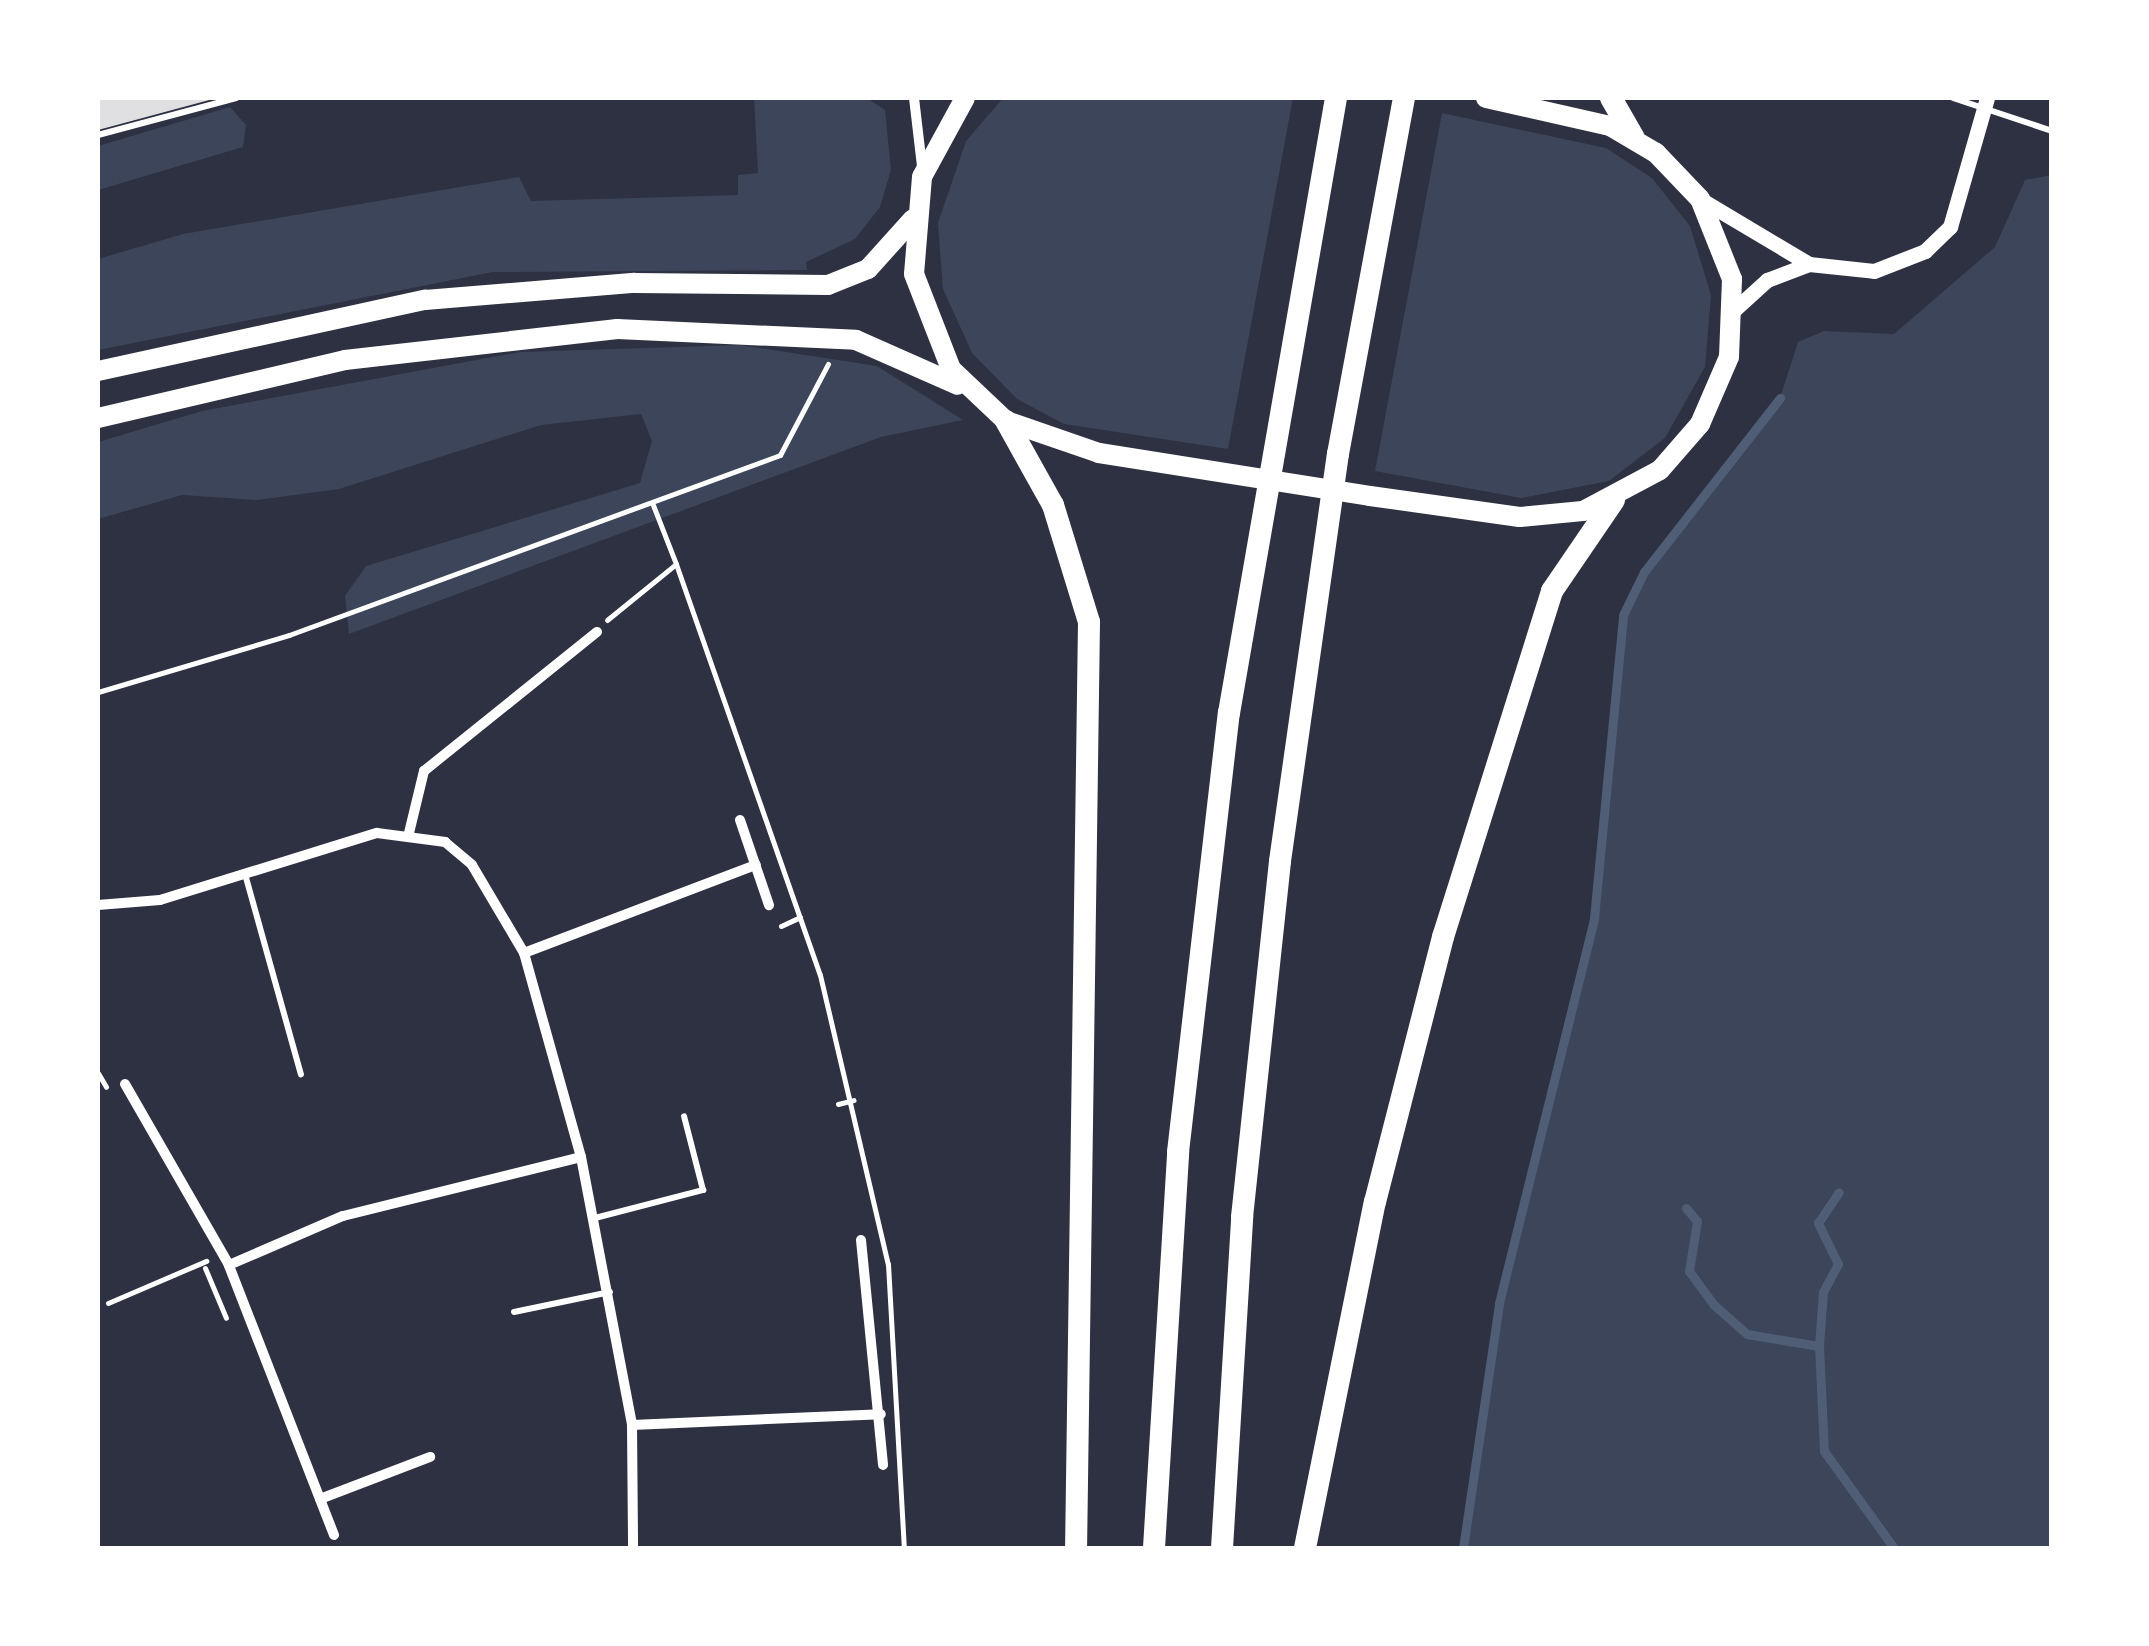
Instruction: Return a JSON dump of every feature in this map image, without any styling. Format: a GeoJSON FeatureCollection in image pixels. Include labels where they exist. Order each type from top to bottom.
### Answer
{"type":"FeatureCollection","features":[{"type":"Feature","properties":{"kind":"highway"},"geometry":{"type":"LineString","coordinates":[[1154,1548],[1178,1152],[1228,713],[1336,98]]}},
{"type":"Feature","properties":{"kind":"highway"},"geometry":{"type":"LineString","coordinates":[[1222,1548],[1242,1218],[1280,861],[1332,491],[1404,98]]}},
{"type":"Feature","properties":{"kind":"highway"},"geometry":{"type":"LineString","coordinates":[[1611,98],[1634,138]]}},
{"type":"Feature","properties":{"kind":"highway"},"geometry":{"type":"LineString","coordinates":[[1006,421],[1054,505],[1089,622],[1076,1548]]}},
{"type":"Feature","properties":{"kind":"highway"},"geometry":{"type":"LineString","coordinates":[[1305,1548],[1374,1202],[1443,937],[1552,591],[1614,500]]}},
{"type":"Feature","properties":{"kind":"main road"},"geometry":{"type":"LineString","coordinates":[[964,389],[923,314],[913,219],[922,176],[966,98]]}},
{"type":"Feature","properties":{"kind":"main road"},"geometry":{"type":"LineString","coordinates":[[98,418],[361,357],[617,328],[856,340],[964,389],[1006,421],[1100,453],[1498,515],[1558,516],[1614,500],[1660,470],[1700,424],[1726,368],[1734,310],[1724,249],[1700,198],[1634,138],[1570,115],[1486,98]]}},
{"type":"Feature","properties":{"kind":"main road"},"geometry":{"type":"LineString","coordinates":[[98,371],[425,300],[634,283],[828,285],[868,269],[913,219]]}},
{"type":"Feature","properties":{"kind":"street"},"geometry":{"type":"LineString","coordinates":[[914,98],[922,176]]}},
{"type":"Feature","properties":{"kind":"street"},"geometry":{"type":"LineString","coordinates":[[1700,198],[1809,264],[1874,271],[1925,251],[1950,226],[1986,105]]}},
{"type":"Feature","properties":{"kind":"street"},"geometry":{"type":"LineString","coordinates":[[1734,310],[1767,280],[1809,264]]}},
{"type":"Feature","properties":{"kind":"street"},"geometry":{"type":"LineString","coordinates":[[409,833],[424,771],[598,632]]}},
{"type":"Feature","properties":{"kind":"street"},"geometry":{"type":"LineString","coordinates":[[740,820],[769,905]]}},
{"type":"Feature","properties":{"kind":"street"},"geometry":{"type":"LineString","coordinates":[[98,905],[160,900],[337,839],[409,833],[445,842],[472,865],[524,953],[582,1157],[611,1291],[632,1425],[633,1548]]}},
{"type":"Feature","properties":{"kind":"street"},"geometry":{"type":"LineString","coordinates":[[524,953],[756,865]]}},
{"type":"Feature","properties":{"kind":"street"},"geometry":{"type":"LineString","coordinates":[[126,1084],[229,1266],[334,1535]]}},
{"type":"Feature","properties":{"kind":"street"},"geometry":{"type":"LineString","coordinates":[[229,1266],[342,1216],[582,1157]]}},
{"type":"Feature","properties":{"kind":"street"},"geometry":{"type":"LineString","coordinates":[[862,1240],[883,1465]]}},
{"type":"Feature","properties":{"kind":"street"},"geometry":{"type":"LineString","coordinates":[[632,1425],[881,1414]]}},
{"type":"Feature","properties":{"kind":"street"},"geometry":{"type":"LineString","coordinates":[[320,1499],[430,1456]]}},
{"type":"Feature","properties":{"kind":"lane"},"geometry":{"type":"LineString","coordinates":[[98,135],[236,98]]}},
{"type":"Feature","properties":{"kind":"lane"},"geometry":{"type":"LineString","coordinates":[[1953,98],[1986,105],[2052,131]]}},
{"type":"Feature","properties":{"kind":"lane"},"geometry":{"type":"LineString","coordinates":[[245,873],[302,1074]]}},
{"type":"Feature","properties":{"kind":"lane"},"geometry":{"type":"LineString","coordinates":[[595,1218],[703,1190],[684,1116]]}},
{"type":"Feature","properties":{"kind":"lane"},"geometry":{"type":"LineString","coordinates":[[514,1312],[611,1291]]}},
{"type":"Feature","properties":{"kind":"path"},"geometry":{"type":"LineString","coordinates":[[98,692],[290,635],[780,455],[832,352]]}},
{"type":"Feature","properties":{"kind":"path"},"geometry":{"type":"LineString","coordinates":[[652,505],[800,916],[854,1100],[898,1348],[904,1548]]}},
{"type":"Feature","properties":{"kind":"path"},"geometry":{"type":"LineString","coordinates":[[598,632],[676,564]]}},
{"type":"Feature","properties":{"kind":"path"},"geometry":{"type":"LineString","coordinates":[[781,926],[800,916]]}},
{"type":"Feature","properties":{"kind":"path"},"geometry":{"type":"LineString","coordinates":[[838,1104],[854,1100]]}},
{"type":"Feature","properties":{"kind":"path"},"geometry":{"type":"LineString","coordinates":[[108,1303],[202,1260],[229,1266]]}},
{"type":"Feature","properties":{"kind":"shaded area"},"geometry":{"type":"Polygon","coordinates":[[[754,98],[867,98],[885,110],[891,170],[880,207],[855,239],[806,262],[807,270],[493,272],[98,350],[98,259],[183,234],[519,177],[531,201],[738,195],[738,175],[758,173],[754,98]]]}},
{"type":"Feature","properties":{"kind":"shaded area"},"geometry":{"type":"Polygon","coordinates":[[[1003,98],[1293,98],[1228,449],[1064,424],[1017,399],[972,353],[943,289],[938,223],[966,141],[1003,98]]]}},
{"type":"Feature","properties":{"kind":"shaded area"},"geometry":{"type":"Polygon","coordinates":[[[230,107],[246,125],[243,147],[98,190],[98,146],[230,107]]]}},
{"type":"Feature","properties":{"kind":"shaded area"},"geometry":{"type":"Polygon","coordinates":[[[1442,113],[1606,148],[1652,178],[1690,226],[1711,295],[1705,367],[1665,438],[1609,481],[1521,498],[1375,471],[1442,113]]]}},
{"type":"Feature","properties":{"kind":"shaded area"},"geometry":{"type":"Polygon","coordinates":[[[2051,175],[2051,1548],[1463,1548],[1499,1303],[1594,918],[1623,615],[1644,572],[1780,398],[1798,342],[1824,331],[1894,334],[1995,247],[2025,180],[2051,175]]]}},
{"type":"Feature","properties":{"kind":"shaded area"},"geometry":{"type":"Polygon","coordinates":[[[740,345],[877,366],[963,420],[881,437],[349,634],[345,596],[366,566],[640,483],[652,441],[641,414],[541,425],[339,489],[257,500],[182,495],[98,519],[98,442],[202,411],[520,352],[740,345]]]}},
{"type":"Feature","properties":{"kind":"building"},"geometry":{"type":"Polygon","coordinates":[[[98,98],[212,98],[213,99],[98,130],[98,98]]]}},
{"type":"Feature","properties":{"kind":"waterway"},"geometry":{"type":"LineString","coordinates":[[1463,1548],[1499,1303],[1594,918],[1623,615],[1644,572],[1780,398]]}},
{"type":"Feature","properties":{"kind":"waterway"},"geometry":{"type":"LineString","coordinates":[[1819,1346],[1823,1292],[1838,1264],[1818,1223],[1839,1192]]}},
{"type":"Feature","properties":{"kind":"waterway"},"geometry":{"type":"LineString","coordinates":[[1686,1208],[1697,1221],[1689,1271],[1714,1305],[1747,1334],[1819,1346],[1824,1451],[1894,1548]]}}]}
